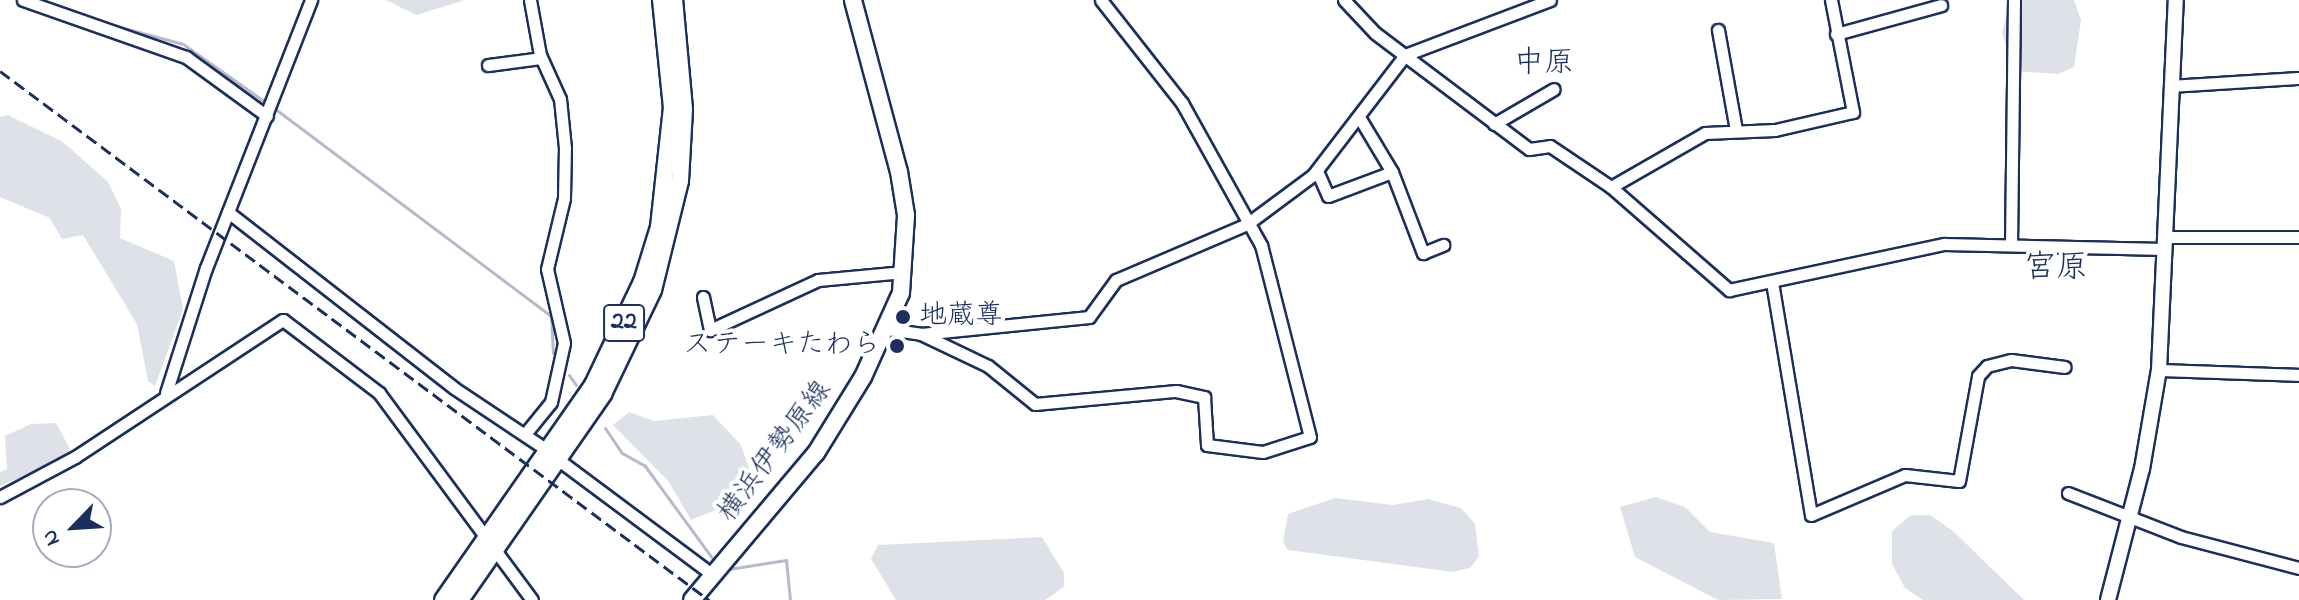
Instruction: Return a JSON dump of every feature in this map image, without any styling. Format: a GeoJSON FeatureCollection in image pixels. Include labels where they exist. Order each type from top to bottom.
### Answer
{"type":"FeatureCollection","features":[{"type":"Feature","properties":{"kind":"main road","name":"22"},"geometry":{"type":"LineString","coordinates":[[553,455],[618,337],[659,227],[672,108],[661,0]]}},
{"type":"Feature","properties":{"kind":"main road","name":"22"},"geometry":{"type":"LineString","coordinates":[[443,600],[490,543],[630,344],[670,231],[684,109],[674,0]]}},
{"type":"Feature","properties":{"kind":"main road","name":"横浜伊勢原線"},"geometry":{"type":"LineString","coordinates":[[692,600],[816,453],[887,329],[904,272],[899,172],[853,0]]}},
{"type":"Feature","properties":{"kind":"main road","name":"22"},"geometry":{"type":"LineString","coordinates":[[460,600],[490,543]]}},
{"type":"Feature","properties":{"kind":"street"},"geometry":{"type":"LineString","coordinates":[[23,0],[186,57],[269,111]]}},
{"type":"Feature","properties":{"kind":"street"},"geometry":{"type":"LineString","coordinates":[[166,393],[228,212],[311,0]]}},
{"type":"Feature","properties":{"kind":"street"},"geometry":{"type":"LineString","coordinates":[[525,434],[551,402],[564,343],[547,269],[564,198],[565,148],[560,99],[541,58],[530,0]]}},
{"type":"Feature","properties":{"kind":"street"},"geometry":{"type":"LineString","coordinates":[[921,334],[988,366],[1035,404],[1176,391],[1204,397],[1207,445],[1263,452],[1310,437],[1269,268],[1182,103],[1101,0]]}},
{"type":"Feature","properties":{"kind":"street"},"geometry":{"type":"LineString","coordinates":[[1344,0],[1405,55],[1529,149],[1550,146],[1611,187],[1729,290],[1944,244],[2164,243],[2299,237]]}},
{"type":"Feature","properties":{"kind":"street"},"geometry":{"type":"LineString","coordinates":[[887,329],[921,334],[1089,317],[1116,280],[1247,224],[1317,171],[1405,55],[1550,0]]}},
{"type":"Feature","properties":{"kind":"street"},"geometry":{"type":"LineString","coordinates":[[1611,187],[1689,140],[1736,130],[1775,130],[1853,112],[1831,0]]}},
{"type":"Feature","properties":{"kind":"street"},"geometry":{"type":"LineString","coordinates":[[2011,245],[2014,0]]}},
{"type":"Feature","properties":{"kind":"street"},"geometry":{"type":"LineString","coordinates":[[2108,600],[2130,515],[2159,370],[2176,0]]}},
{"type":"Feature","properties":{"kind":"street"},"geometry":{"type":"LineString","coordinates":[[1836,34],[1941,5]]}},
{"type":"Feature","properties":{"kind":"street"},"geometry":{"type":"LineString","coordinates":[[1718,30],[1736,130]]}},
{"type":"Feature","properties":{"kind":"street"},"geometry":{"type":"LineString","coordinates":[[488,65],[541,58]]}},
{"type":"Feature","properties":{"kind":"street"},"geometry":{"type":"LineString","coordinates":[[2171,86],[2299,78]]}},
{"type":"Feature","properties":{"kind":"street"},"geometry":{"type":"LineString","coordinates":[[1494,124],[1554,89]]}},
{"type":"Feature","properties":{"kind":"street"},"geometry":{"type":"LineString","coordinates":[[1359,117],[1392,172],[1423,253],[1443,245]]}},
{"type":"Feature","properties":{"kind":"street"},"geometry":{"type":"LineString","coordinates":[[1317,171],[1328,196],[1392,172]]}},
{"type":"Feature","properties":{"kind":"street"},"geometry":{"type":"LineString","coordinates":[[228,212],[454,388],[718,569]]}},
{"type":"Feature","properties":{"kind":"street"},"geometry":{"type":"LineString","coordinates":[[703,297],[710,330],[818,280],[904,272]]}},
{"type":"Feature","properties":{"kind":"street"},"geometry":{"type":"LineString","coordinates":[[1772,282],[1811,515],[1905,475],[1959,481],[1978,376],[1987,366],[2011,360],[2065,367]]}},
{"type":"Feature","properties":{"kind":"street"},"geometry":{"type":"LineString","coordinates":[[0,497],[75,457],[166,393],[283,320],[379,393],[532,600]]}},
{"type":"Feature","properties":{"kind":"street"},"geometry":{"type":"LineString","coordinates":[[2159,370],[2299,375]]}},
{"type":"Feature","properties":{"kind":"street"},"geometry":{"type":"LineString","coordinates":[[2068,493],[2181,537],[2299,568]]}},
{"type":"Feature","properties":{"kind":"shaded area"},"geometry":{"type":"Polygon","coordinates":[[[386,0],[465,0],[416,15],[386,0]]]}},
{"type":"Feature","properties":{"kind":"shaded area"},"geometry":{"type":"Polygon","coordinates":[[[2011,0],[2074,0],[2081,20],[2074,67],[2058,74],[2013,71],[2002,32],[2011,0]]]}},
{"type":"Feature","properties":{"kind":"shaded area"},"geometry":{"type":"Polygon","coordinates":[[[8,115],[63,142],[108,182],[121,209],[120,238],[174,261],[183,309],[155,386],[148,381],[137,324],[83,235],[62,239],[50,218],[0,197],[0,117],[8,115]]]}},
{"type":"Feature","properties":{"kind":"shaded area"},"geometry":{"type":"Polygon","coordinates":[[[629,412],[654,421],[713,415],[741,445],[752,477],[732,483],[723,507],[691,520],[669,482],[613,425],[629,412]]]}},
{"type":"Feature","properties":{"kind":"shaded area"},"geometry":{"type":"Polygon","coordinates":[[[56,423],[70,449],[65,458],[0,486],[0,472],[7,469],[5,436],[31,424],[56,423]]]}},
{"type":"Feature","properties":{"kind":"shaded area"},"geometry":{"type":"Polygon","coordinates":[[[1656,497],[1685,507],[1710,532],[1774,543],[1782,599],[1718,600],[1635,557],[1620,507],[1656,497]]]}},
{"type":"Feature","properties":{"kind":"shaded area"},"geometry":{"type":"Polygon","coordinates":[[[1335,498],[1393,505],[1428,499],[1461,508],[1475,524],[1479,556],[1470,568],[1453,572],[1288,550],[1283,542],[1288,514],[1335,498]]]}},
{"type":"Feature","properties":{"kind":"shaded area"},"geometry":{"type":"Polygon","coordinates":[[[1911,515],[1930,515],[1953,531],[2024,600],[1923,600],[1905,588],[1892,564],[1892,531],[1911,515]]]}},
{"type":"Feature","properties":{"kind":"shaded area"},"geometry":{"type":"Polygon","coordinates":[[[1042,537],[1064,573],[1064,587],[1045,600],[896,600],[871,559],[878,545],[1042,537]]]}},
{"type":"Feature","properties":{"kind":"waterway"},"geometry":{"type":"LineString","coordinates":[[102,22],[183,44],[268,104]]}},
{"type":"Feature","properties":{"kind":"waterway"},"geometry":{"type":"LineString","coordinates":[[274,108],[551,316],[553,353]]}},
{"type":"Feature","properties":{"kind":"waterway"},"geometry":{"type":"LineString","coordinates":[[569,375],[576,385]]}},
{"type":"Feature","properties":{"kind":"waterway"},"geometry":{"type":"LineString","coordinates":[[605,428],[622,453],[645,466],[715,562]]}},
{"type":"Feature","properties":{"kind":"waterway"},"geometry":{"type":"LineString","coordinates":[[729,569],[786,560],[790,600]]}},
{"type":"Feature","properties":{"kind":"railway"},"geometry":{"type":"LineString","coordinates":[[0,71],[709,600]]}},
{"type":"Feature","properties":{"kind":"place","name":"地蔵尊"},"geometry":{"type":"Point","coordinates":[903,317]}},
{"type":"Feature","properties":{"kind":"place","name":"ステーキたわら"},"geometry":{"type":"Point","coordinates":[897,346]}},
{"type":"Feature","properties":{"kind":"district","name":"中原"},"geometry":{"type":"Point","coordinates":[1544,64]}},
{"type":"Feature","properties":{"kind":"district","name":"宮原"},"geometry":{"type":"Point","coordinates":[2056,269]}}]}
